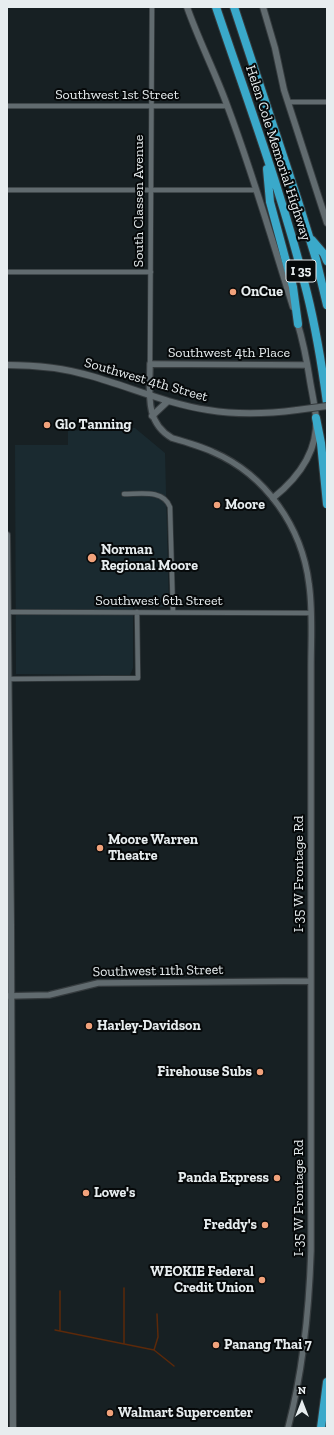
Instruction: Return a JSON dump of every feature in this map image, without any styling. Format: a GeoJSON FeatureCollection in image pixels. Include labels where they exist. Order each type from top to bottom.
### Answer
{"type":"FeatureCollection","features":[{"type":"Feature","properties":{"kind":"highway","name":"Helen Cole Memorial Highway"},"geometry":{"type":"LineString","coordinates":[[216,7],[290,228],[307,293],[319,348],[327,403]]}},
{"type":"Feature","properties":{"kind":"highway","name":"Helen Cole Memorial Highway"},"geometry":{"type":"LineString","coordinates":[[234,7],[310,238],[327,305]]}},
{"type":"Feature","properties":{"kind":"highway"},"geometry":{"type":"LineString","coordinates":[[265,153],[270,202],[293,287],[298,324]]}},
{"type":"Feature","properties":{"kind":"highway"},"geometry":{"type":"LineString","coordinates":[[310,238],[324,254],[327,261]]}},
{"type":"Feature","properties":{"kind":"highway"},"geometry":{"type":"LineString","coordinates":[[316,418],[327,504]]}},
{"type":"Feature","properties":{"kind":"highway"},"geometry":{"type":"LineString","coordinates":[[321,1428],[327,1382]]}},
{"type":"Feature","properties":{"kind":"main road"},"geometry":{"type":"LineString","coordinates":[[187,7],[228,106],[298,324],[307,365],[316,418],[313,445],[306,463],[293,481],[273,498]]}},
{"type":"Feature","properties":{"kind":"main road"},"geometry":{"type":"LineString","coordinates":[[263,7],[275,48],[284,90],[325,211],[327,222]]}},
{"type":"Feature","properties":{"kind":"main road","name":"Southwest 4th Street"},"geometry":{"type":"LineString","coordinates":[[7,365],[47,367],[76,372],[168,401],[208,410],[233,413],[273,413],[327,406]]}},
{"type":"Feature","properties":{"kind":"main road"},"geometry":{"type":"LineString","coordinates":[[152,416],[168,401]]}},
{"type":"Feature","properties":{"kind":"main road"},"geometry":{"type":"LineString","coordinates":[[7,535],[10,1346],[13,1428]]}},
{"type":"Feature","properties":{"kind":"street","name":"South Classen Avenue"},"geometry":{"type":"LineString","coordinates":[[150,395],[152,7]]}},
{"type":"Feature","properties":{"kind":"street"},"geometry":{"type":"LineString","coordinates":[[288,102],[327,102]]}},
{"type":"Feature","properties":{"kind":"street","name":"Southwest 1st Street"},"geometry":{"type":"LineString","coordinates":[[7,106],[228,106]]}},
{"type":"Feature","properties":{"kind":"street"},"geometry":{"type":"LineString","coordinates":[[7,190],[256,190]]}},
{"type":"Feature","properties":{"kind":"street"},"geometry":{"type":"LineString","coordinates":[[7,272],[151,272]]}},
{"type":"Feature","properties":{"kind":"street","name":"Southwest 4th Place"},"geometry":{"type":"LineString","coordinates":[[150,364],[307,365]]}},
{"type":"Feature","properties":{"kind":"street","name":"I-35 W Frontage Rd"},"geometry":{"type":"LineString","coordinates":[[150,395],[152,416],[158,427],[166,435],[206,449],[226,459],[252,478],[273,498],[287,519],[301,548],[309,584],[311,981],[310,1268],[301,1364],[288,1428]]}},
{"type":"Feature","properties":{"kind":"street"},"geometry":{"type":"LineString","coordinates":[[124,494],[152,494],[164,498],[167,502],[171,512],[173,612]]}},
{"type":"Feature","properties":{"kind":"street","name":"Southwest 6th Street"},"geometry":{"type":"LineString","coordinates":[[8,612],[310,613]]}},
{"type":"Feature","properties":{"kind":"street"},"geometry":{"type":"LineString","coordinates":[[8,679],[138,678],[137,612]]}},
{"type":"Feature","properties":{"kind":"street","name":"Southwest 11th Street"},"geometry":{"type":"LineString","coordinates":[[9,996],[49,995],[98,983],[311,981]]}},
{"type":"Feature","properties":{"kind":"shaded area","name":"Norman Regional Moore"},"geometry":{"type":"Polygon","coordinates":[[[124,427],[135,428],[165,453],[169,607],[133,607],[133,668],[130,675],[16,674],[15,445],[68,445],[68,431],[124,427]]]}},
{"type":"Feature","properties":{"kind":"waterway"},"geometry":{"type":"LineString","coordinates":[[124,1288],[124,1344]]}},
{"type":"Feature","properties":{"kind":"waterway"},"geometry":{"type":"LineString","coordinates":[[60,1291],[60,1331]]}},
{"type":"Feature","properties":{"kind":"waterway"},"geometry":{"type":"LineString","coordinates":[[154,1350],[158,1337],[157,1314]]}},
{"type":"Feature","properties":{"kind":"waterway"},"geometry":{"type":"LineString","coordinates":[[55,1330],[154,1350],[174,1366]]}},
{"type":"Feature","properties":{"kind":"place","name":"OnCue"},"geometry":{"type":"Point","coordinates":[233,292]}},
{"type":"Feature","properties":{"kind":"place","name":"Glo Tanning"},"geometry":{"type":"Point","coordinates":[47,425]}},
{"type":"Feature","properties":{"kind":"place","name":"Moore"},"geometry":{"type":"Point","coordinates":[217,505]}},
{"type":"Feature","properties":{"kind":"place","name":"Norman Regional Moore"},"geometry":{"type":"Point","coordinates":[92,558]}},
{"type":"Feature","properties":{"kind":"place","name":"Moore Warren Theatre"},"geometry":{"type":"Point","coordinates":[100,848]}},
{"type":"Feature","properties":{"kind":"place","name":"Harley-Davidson"},"geometry":{"type":"Point","coordinates":[89,1026]}},
{"type":"Feature","properties":{"kind":"place","name":"Firehouse Subs"},"geometry":{"type":"Point","coordinates":[260,1072]}},
{"type":"Feature","properties":{"kind":"place","name":"Panda Express"},"geometry":{"type":"Point","coordinates":[277,1178]}},
{"type":"Feature","properties":{"kind":"place","name":"Lowe's"},"geometry":{"type":"Point","coordinates":[86,1193]}},
{"type":"Feature","properties":{"kind":"place","name":"Freddy's"},"geometry":{"type":"Point","coordinates":[265,1225]}},
{"type":"Feature","properties":{"kind":"place","name":"WEOKIE Federal Credit Union"},"geometry":{"type":"Point","coordinates":[262,1280]}},
{"type":"Feature","properties":{"kind":"place","name":"Panang Thai 7"},"geometry":{"type":"Point","coordinates":[216,1345]}},
{"type":"Feature","properties":{"kind":"place","name":"Walmart Supercenter"},"geometry":{"type":"Point","coordinates":[110,1413]}}]}
